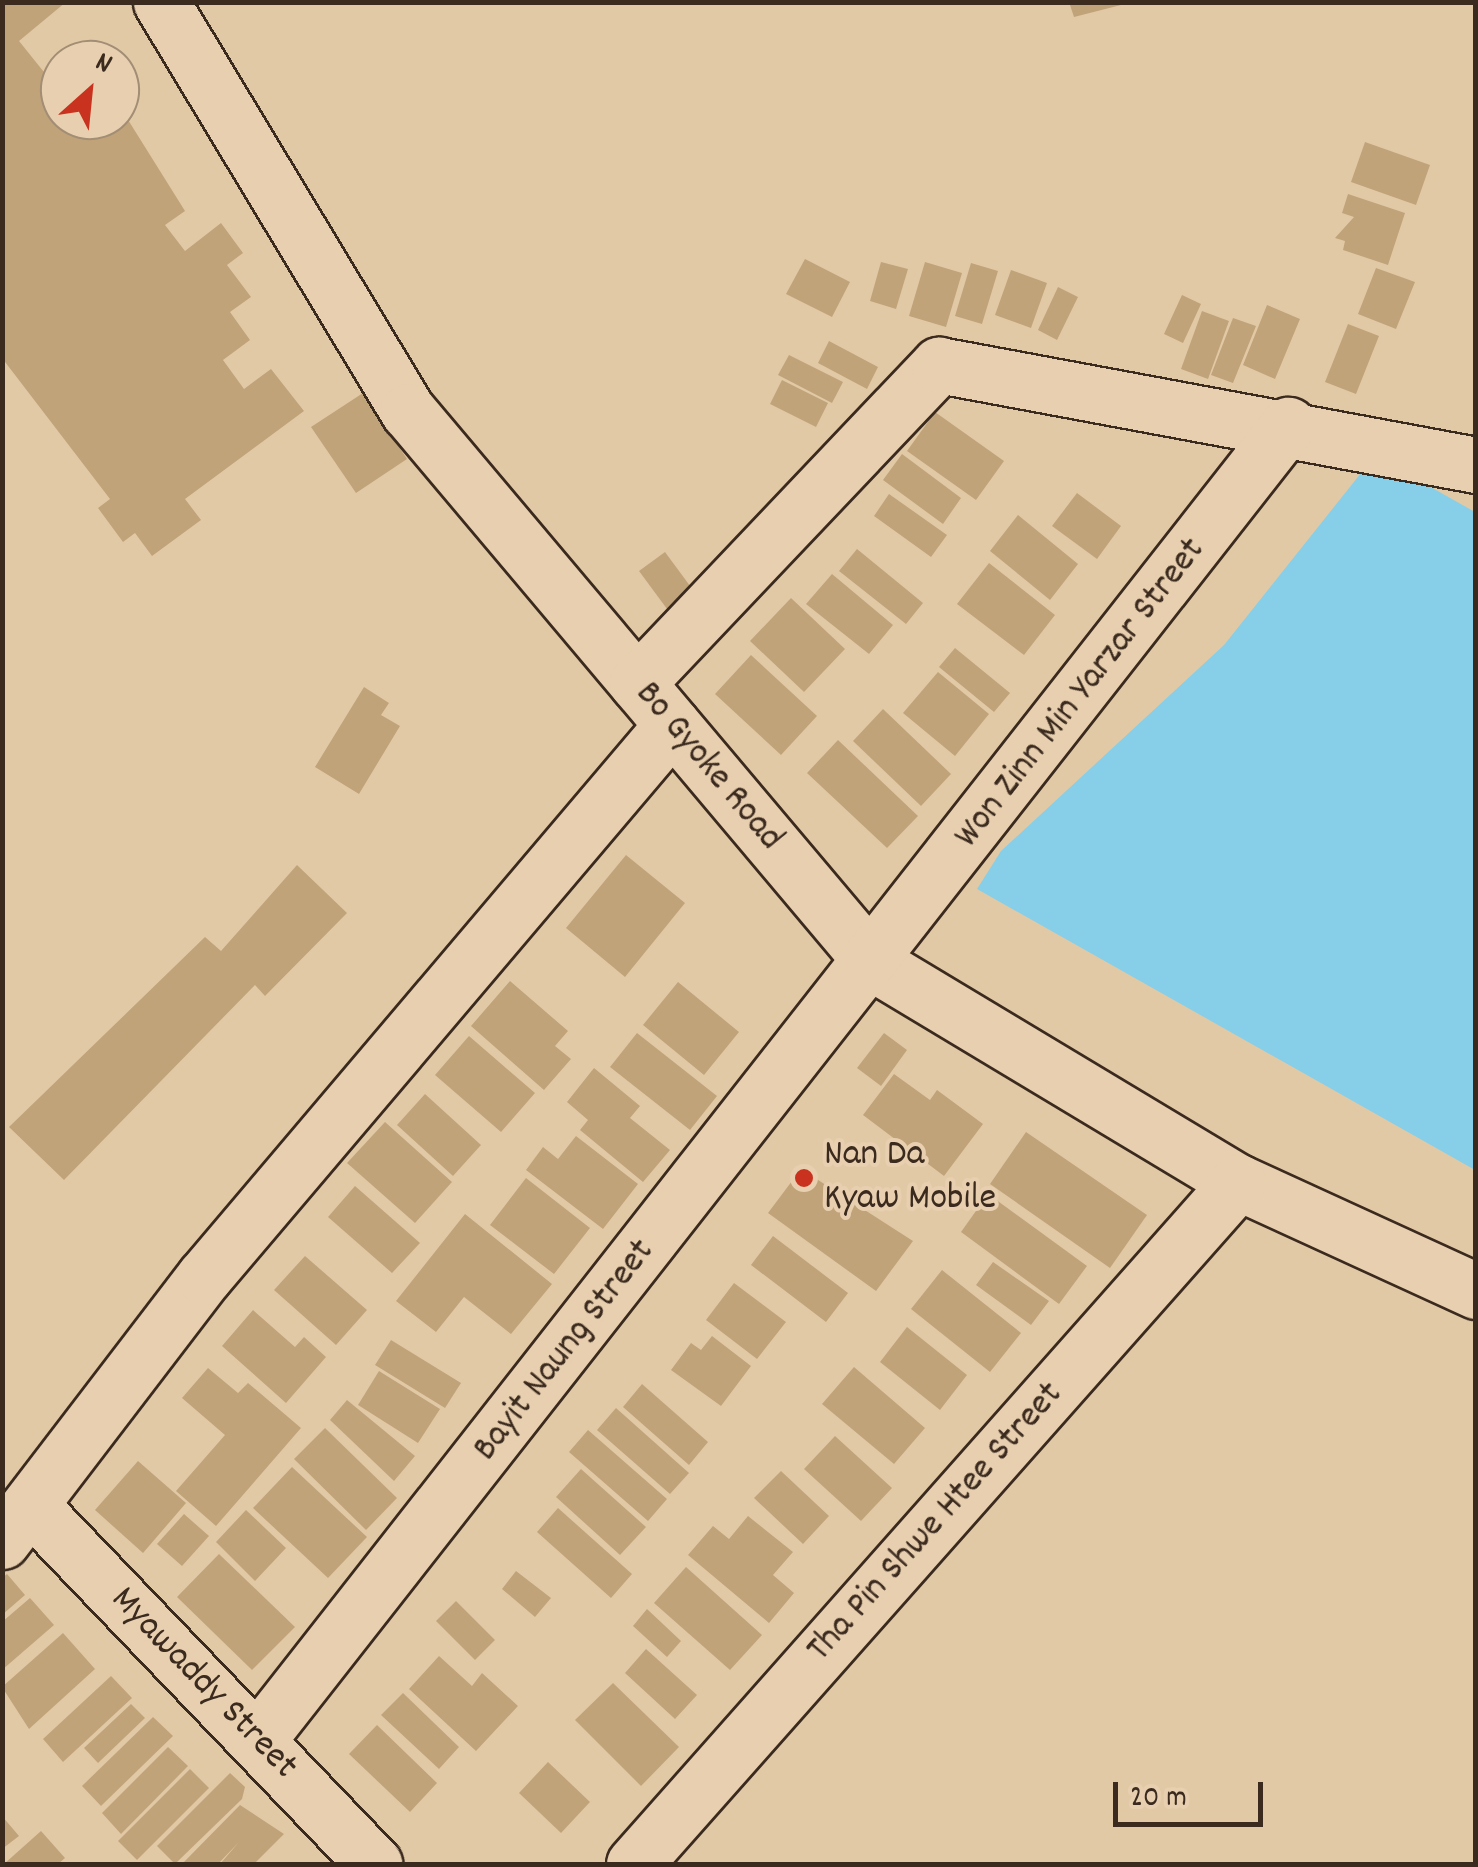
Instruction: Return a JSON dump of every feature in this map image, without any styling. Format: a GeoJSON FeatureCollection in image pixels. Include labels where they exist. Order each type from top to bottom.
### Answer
{"type":"FeatureCollection","features":[{"type":"Feature","properties":{"kind":"street","name":"Bo Gyoke Road"},"geometry":{"type":"LineString","coordinates":[[161,2],[408,411],[873,963],[1238,1182],[1476,1291]]}},
{"type":"Feature","properties":{"kind":"street"},"geometry":{"type":"LineString","coordinates":[[637,683],[939,365],[1288,425],[1476,465]]}},
{"type":"Feature","properties":{"kind":"street","name":"Won Zinn Min Yarzar Street"},"geometry":{"type":"LineString","coordinates":[[873,963],[1288,425]]}},
{"type":"Feature","properties":{"kind":"street"},"geometry":{"type":"LineString","coordinates":[[17,1524],[204,1277],[672,726]]}},
{"type":"Feature","properties":{"kind":"street","name":"Bayit Naung Street"},"geometry":{"type":"LineString","coordinates":[[258,1739],[873,963]]}},
{"type":"Feature","properties":{"kind":"street","name":"Tha Pin Shwe Htee Street"},"geometry":{"type":"LineString","coordinates":[[634,1864],[1238,1182]]}},
{"type":"Feature","properties":{"kind":"street","name":"Myawaddy Street"},"geometry":{"type":"LineString","coordinates":[[17,1524],[258,1739],[374,1864]]}},
{"type":"Feature","properties":{"kind":"water"},"geometry":{"type":"Polygon","coordinates":[[[1365,468],[1404,472],[1475,512],[1475,1170],[977,889],[1001,851],[1224,645],[1365,468]]]}},
{"type":"Feature","properties":{"kind":"building"},"geometry":{"type":"Polygon","coordinates":[[[2,2],[66,2],[19,41],[40,67],[40,140],[140,139],[185,211],[165,225],[185,251],[221,223],[243,253],[227,265],[251,297],[230,312],[250,340],[223,360],[244,389],[271,369],[304,411],[185,499],[201,520],[152,556],[135,533],[123,542],[98,508],[110,499],[2,358],[2,2]]]}},
{"type":"Feature","properties":{"kind":"building"},"geometry":{"type":"Polygon","coordinates":[[[1069,2],[1125,2],[1125,4],[1074,17],[1069,2]]]}},
{"type":"Feature","properties":{"kind":"building"},"geometry":{"type":"Polygon","coordinates":[[[1365,142],[1430,165],[1416,205],[1351,182],[1365,142]]]}},
{"type":"Feature","properties":{"kind":"building"},"geometry":{"type":"Polygon","coordinates":[[[1348,194],[1405,213],[1388,265],[1343,250],[1345,241],[1335,238],[1354,217],[1342,213],[1348,194]]]}},
{"type":"Feature","properties":{"kind":"building"},"geometry":{"type":"Polygon","coordinates":[[[805,259],[850,282],[832,317],[786,294],[805,259]]]}},
{"type":"Feature","properties":{"kind":"building"},"geometry":{"type":"Polygon","coordinates":[[[881,262],[908,269],[896,309],[870,301],[881,262]]]}},
{"type":"Feature","properties":{"kind":"building"},"geometry":{"type":"Polygon","coordinates":[[[925,262],[962,273],[946,327],[909,316],[925,262]]]}},
{"type":"Feature","properties":{"kind":"building"},"geometry":{"type":"Polygon","coordinates":[[[971,263],[998,271],[982,324],[955,316],[971,263]]]}},
{"type":"Feature","properties":{"kind":"building"},"geometry":{"type":"Polygon","coordinates":[[[1376,268],[1415,282],[1396,329],[1358,314],[1376,268]]]}},
{"type":"Feature","properties":{"kind":"building"},"geometry":{"type":"Polygon","coordinates":[[[1011,270],[1047,283],[1031,328],[995,315],[1011,270]]]}},
{"type":"Feature","properties":{"kind":"building"},"geometry":{"type":"Polygon","coordinates":[[[1058,287],[1078,297],[1057,340],[1038,330],[1058,287]]]}},
{"type":"Feature","properties":{"kind":"building"},"geometry":{"type":"Polygon","coordinates":[[[1182,295],[1201,304],[1183,343],[1164,334],[1182,295]]]}},
{"type":"Feature","properties":{"kind":"building"},"geometry":{"type":"Polygon","coordinates":[[[1267,305],[1300,319],[1275,379],[1243,365],[1267,305]]]}},
{"type":"Feature","properties":{"kind":"building"},"geometry":{"type":"Polygon","coordinates":[[[1202,311],[1229,321],[1208,379],[1181,369],[1202,311]]]}},
{"type":"Feature","properties":{"kind":"building"},"geometry":{"type":"Polygon","coordinates":[[[1233,318],[1256,326],[1233,383],[1211,375],[1233,318]]]}},
{"type":"Feature","properties":{"kind":"building"},"geometry":{"type":"Polygon","coordinates":[[[1348,324],[1379,336],[1356,394],[1325,382],[1348,324]]]}},
{"type":"Feature","properties":{"kind":"building"},"geometry":{"type":"Polygon","coordinates":[[[829,341],[878,367],[867,389],[818,363],[829,341]]]}},
{"type":"Feature","properties":{"kind":"building"},"geometry":{"type":"Polygon","coordinates":[[[789,355],[843,382],[832,403],[778,375],[789,355]]]}},
{"type":"Feature","properties":{"kind":"building"},"geometry":{"type":"Polygon","coordinates":[[[782,380],[828,403],[816,427],[770,404],[782,380]]]}},
{"type":"Feature","properties":{"kind":"building"},"geometry":{"type":"Polygon","coordinates":[[[363,393],[407,459],[356,493],[311,427],[363,393]]]}},
{"type":"Feature","properties":{"kind":"building"},"geometry":{"type":"Polygon","coordinates":[[[935,412],[1004,461],[976,500],[907,451],[935,412]]]}},
{"type":"Feature","properties":{"kind":"building"},"geometry":{"type":"Polygon","coordinates":[[[902,454],[961,498],[943,524],[883,480],[902,454]]]}},
{"type":"Feature","properties":{"kind":"building"},"geometry":{"type":"Polygon","coordinates":[[[1077,493],[1121,526],[1097,559],[1052,526],[1077,493]]]}},
{"type":"Feature","properties":{"kind":"building"},"geometry":{"type":"Polygon","coordinates":[[[889,494],[947,535],[931,557],[874,516],[889,494]]]}},
{"type":"Feature","properties":{"kind":"building"},"geometry":{"type":"Polygon","coordinates":[[[1018,515],[1078,564],[1050,600],[990,551],[1018,515]]]}},
{"type":"Feature","properties":{"kind":"building"},"geometry":{"type":"Polygon","coordinates":[[[857,549],[923,603],[906,624],[839,571],[857,549]]]}},
{"type":"Feature","properties":{"kind":"building"},"geometry":{"type":"Polygon","coordinates":[[[665,552],[696,594],[670,613],[639,571],[665,552]]]}},
{"type":"Feature","properties":{"kind":"building"},"geometry":{"type":"Polygon","coordinates":[[[989,563],[1055,615],[1024,655],[957,604],[989,563]]]}},
{"type":"Feature","properties":{"kind":"building"},"geometry":{"type":"Polygon","coordinates":[[[832,574],[893,625],[869,654],[806,604],[832,574]]]}},
{"type":"Feature","properties":{"kind":"building"},"geometry":{"type":"Polygon","coordinates":[[[791,598],[845,649],[804,692],[750,641],[791,598]]]}},
{"type":"Feature","properties":{"kind":"building"},"geometry":{"type":"Polygon","coordinates":[[[955,648],[1010,693],[994,712],[939,667],[955,648]]]}},
{"type":"Feature","properties":{"kind":"building"},"geometry":{"type":"Polygon","coordinates":[[[751,655],[817,716],[781,755],[715,694],[751,655]]]}},
{"type":"Feature","properties":{"kind":"building"},"geometry":{"type":"Polygon","coordinates":[[[938,672],[989,714],[955,756],[903,713],[938,672]]]}},
{"type":"Feature","properties":{"kind":"building"},"geometry":{"type":"Polygon","coordinates":[[[364,687],[389,703],[381,715],[400,726],[359,794],[315,767],[364,687]]]}},
{"type":"Feature","properties":{"kind":"building"},"geometry":{"type":"Polygon","coordinates":[[[883,709],[951,774],[921,806],[853,741],[883,709]]]}},
{"type":"Feature","properties":{"kind":"building"},"geometry":{"type":"Polygon","coordinates":[[[838,740],[918,816],[887,848],[807,773],[838,740]]]}},
{"type":"Feature","properties":{"kind":"building"},"geometry":{"type":"Polygon","coordinates":[[[626,855],[685,903],[625,977],[566,928],[626,855]]]}},
{"type":"Feature","properties":{"kind":"building"},"geometry":{"type":"Polygon","coordinates":[[[297,865],[347,913],[265,996],[255,985],[64,1180],[9,1127],[205,937],[221,951],[297,865]]]}},
{"type":"Feature","properties":{"kind":"building"},"geometry":{"type":"Polygon","coordinates":[[[510,981],[568,1031],[555,1046],[571,1059],[544,1090],[471,1026],[510,981]]]}},
{"type":"Feature","properties":{"kind":"building"},"geometry":{"type":"Polygon","coordinates":[[[678,982],[739,1032],[704,1075],[643,1025],[678,982]]]}},
{"type":"Feature","properties":{"kind":"building"},"geometry":{"type":"Polygon","coordinates":[[[637,1033],[717,1096],[690,1130],[610,1067],[637,1033]]]}},
{"type":"Feature","properties":{"kind":"building"},"geometry":{"type":"Polygon","coordinates":[[[884,1033],[907,1050],[881,1086],[857,1068],[884,1033]]]}},
{"type":"Feature","properties":{"kind":"building"},"geometry":{"type":"Polygon","coordinates":[[[469,1036],[535,1093],[501,1132],[435,1075],[469,1036]]]}},
{"type":"Feature","properties":{"kind":"building"},"geometry":{"type":"Polygon","coordinates":[[[594,1068],[640,1106],[630,1118],[670,1150],[643,1182],[580,1130],[588,1120],[567,1102],[594,1068]]]}},
{"type":"Feature","properties":{"kind":"building"},"geometry":{"type":"Polygon","coordinates":[[[894,1074],[930,1100],[937,1090],[983,1124],[944,1176],[863,1115],[894,1074]]]}},
{"type":"Feature","properties":{"kind":"building"},"geometry":{"type":"Polygon","coordinates":[[[425,1094],[481,1145],[453,1176],[397,1125],[425,1094]]]}},
{"type":"Feature","properties":{"kind":"building"},"geometry":{"type":"Polygon","coordinates":[[[385,1122],[452,1182],[415,1223],[347,1163],[385,1122]]]}},
{"type":"Feature","properties":{"kind":"building"},"geometry":{"type":"Polygon","coordinates":[[[1026,1132],[1147,1215],[1110,1268],[990,1184],[1026,1132]]]}},
{"type":"Feature","properties":{"kind":"building"},"geometry":{"type":"Polygon","coordinates":[[[576,1136],[638,1184],[603,1229],[526,1170],[543,1147],[558,1159],[576,1136]]]}},
{"type":"Feature","properties":{"kind":"building"},"geometry":{"type":"Polygon","coordinates":[[[801,1169],[913,1241],[876,1291],[768,1213],[801,1169]]]}},
{"type":"Feature","properties":{"kind":"building"},"geometry":{"type":"Polygon","coordinates":[[[526,1178],[590,1228],[554,1274],[490,1225],[526,1178]]]}},
{"type":"Feature","properties":{"kind":"building"},"geometry":{"type":"Polygon","coordinates":[[[355,1186],[420,1243],[392,1273],[328,1217],[355,1186]]]}},
{"type":"Feature","properties":{"kind":"building"},"geometry":{"type":"Polygon","coordinates":[[[988,1194],[1087,1266],[1059,1304],[961,1232],[988,1194]]]}},
{"type":"Feature","properties":{"kind":"building"},"geometry":{"type":"Polygon","coordinates":[[[465,1214],[552,1284],[511,1334],[464,1297],[436,1332],[396,1301],[465,1214]]]}},
{"type":"Feature","properties":{"kind":"building"},"geometry":{"type":"Polygon","coordinates":[[[773,1236],[848,1293],[826,1322],[751,1265],[773,1236]]]}},
{"type":"Feature","properties":{"kind":"building"},"geometry":{"type":"Polygon","coordinates":[[[305,1256],[367,1310],[336,1345],[274,1290],[305,1256]]]}},
{"type":"Feature","properties":{"kind":"building"},"geometry":{"type":"Polygon","coordinates":[[[993,1262],[1049,1301],[1031,1325],[976,1285],[993,1262]]]}},
{"type":"Feature","properties":{"kind":"building"},"geometry":{"type":"Polygon","coordinates":[[[942,1270],[1021,1333],[990,1372],[911,1309],[942,1270]]]}},
{"type":"Feature","properties":{"kind":"building"},"geometry":{"type":"Polygon","coordinates":[[[734,1283],[786,1322],[757,1359],[706,1320],[734,1283]]]}},
{"type":"Feature","properties":{"kind":"building"},"geometry":{"type":"Polygon","coordinates":[[[253,1310],[295,1347],[304,1337],[326,1357],[286,1403],[222,1346],[253,1310]]]}},
{"type":"Feature","properties":{"kind":"building"},"geometry":{"type":"Polygon","coordinates":[[[907,1327],[967,1375],[940,1410],[880,1362],[907,1327]]]}},
{"type":"Feature","properties":{"kind":"building"},"geometry":{"type":"Polygon","coordinates":[[[712,1336],[751,1366],[721,1406],[671,1370],[691,1343],[701,1350],[712,1336]]]}},
{"type":"Feature","properties":{"kind":"building"},"geometry":{"type":"Polygon","coordinates":[[[391,1340],[461,1383],[445,1408],[375,1365],[391,1340]]]}},
{"type":"Feature","properties":{"kind":"building"},"geometry":{"type":"Polygon","coordinates":[[[854,1367],[925,1428],[894,1464],[822,1404],[854,1367]]]}},
{"type":"Feature","properties":{"kind":"building"},"geometry":{"type":"Polygon","coordinates":[[[208,1368],[238,1393],[248,1383],[301,1428],[216,1526],[176,1491],[225,1435],[182,1398],[208,1368]]]}},
{"type":"Feature","properties":{"kind":"building"},"geometry":{"type":"Polygon","coordinates":[[[379,1371],[440,1409],[418,1443],[358,1405],[379,1371]]]}},
{"type":"Feature","properties":{"kind":"building"},"geometry":{"type":"Polygon","coordinates":[[[642,1384],[708,1442],[689,1465],[623,1407],[642,1384]]]}},
{"type":"Feature","properties":{"kind":"building"},"geometry":{"type":"Polygon","coordinates":[[[347,1400],[415,1456],[394,1481],[330,1420],[347,1400]]]}},
{"type":"Feature","properties":{"kind":"building"},"geometry":{"type":"Polygon","coordinates":[[[616,1408],[689,1473],[670,1494],[597,1430],[616,1408]]]}},
{"type":"Feature","properties":{"kind":"building"},"geometry":{"type":"Polygon","coordinates":[[[325,1428],[397,1498],[366,1530],[294,1459],[325,1428]]]}},
{"type":"Feature","properties":{"kind":"building"},"geometry":{"type":"Polygon","coordinates":[[[588,1430],[667,1499],[648,1521],[569,1452],[588,1430]]]}},
{"type":"Feature","properties":{"kind":"building"},"geometry":{"type":"Polygon","coordinates":[[[835,1436],[892,1488],[861,1521],[804,1469],[835,1436]]]}},
{"type":"Feature","properties":{"kind":"building"},"geometry":{"type":"Polygon","coordinates":[[[138,1461],[186,1503],[143,1553],[95,1510],[138,1461]]]}},
{"type":"Feature","properties":{"kind":"building"},"geometry":{"type":"Polygon","coordinates":[[[292,1467],[367,1537],[328,1578],[253,1508],[292,1467]]]}},
{"type":"Feature","properties":{"kind":"building"},"geometry":{"type":"Polygon","coordinates":[[[581,1469],[646,1527],[620,1555],[556,1497],[581,1469]]]}},
{"type":"Feature","properties":{"kind":"building"},"geometry":{"type":"Polygon","coordinates":[[[781,1471],[829,1516],[803,1544],[754,1498],[781,1471]]]}},
{"type":"Feature","properties":{"kind":"building"},"geometry":{"type":"Polygon","coordinates":[[[558,1508],[632,1574],[611,1598],[537,1532],[558,1508]]]}},
{"type":"Feature","properties":{"kind":"building"},"geometry":{"type":"Polygon","coordinates":[[[246,1510],[286,1548],[255,1581],[216,1542],[246,1510]]]}},
{"type":"Feature","properties":{"kind":"building"},"geometry":{"type":"Polygon","coordinates":[[[184,1514],[209,1536],[182,1566],[157,1544],[184,1514]]]}},
{"type":"Feature","properties":{"kind":"building"},"geometry":{"type":"Polygon","coordinates":[[[748,1516],[793,1552],[773,1575],[794,1593],[769,1623],[688,1555],[713,1526],[729,1539],[748,1516]]]}},
{"type":"Feature","properties":{"kind":"building"},"geometry":{"type":"Polygon","coordinates":[[[219,1554],[295,1627],[252,1670],[177,1597],[219,1554]]]}},
{"type":"Feature","properties":{"kind":"building"},"geometry":{"type":"Polygon","coordinates":[[[686,1567],[762,1635],[730,1670],[654,1603],[686,1567]]]}},
{"type":"Feature","properties":{"kind":"building"},"geometry":{"type":"Polygon","coordinates":[[[516,1571],[551,1598],[535,1617],[502,1589],[516,1571]]]}},
{"type":"Feature","properties":{"kind":"building"},"geometry":{"type":"Polygon","coordinates":[[[7,1574],[25,1595],[2,1615],[2,1578],[7,1574]]]}},
{"type":"Feature","properties":{"kind":"building"},"geometry":{"type":"Polygon","coordinates":[[[30,1598],[54,1625],[2,1670],[2,1622],[30,1598]]]}},
{"type":"Feature","properties":{"kind":"building"},"geometry":{"type":"Polygon","coordinates":[[[456,1601],[495,1640],[475,1660],[436,1621],[456,1601]]]}},
{"type":"Feature","properties":{"kind":"building"},"geometry":{"type":"Polygon","coordinates":[[[647,1609],[681,1641],[667,1657],[633,1626],[647,1609]]]}},
{"type":"Feature","properties":{"kind":"building"},"geometry":{"type":"Polygon","coordinates":[[[63,1633],[95,1669],[29,1729],[2,1687],[63,1633]]]}},
{"type":"Feature","properties":{"kind":"building"},"geometry":{"type":"Polygon","coordinates":[[[646,1649],[697,1695],[675,1719],[625,1673],[646,1649]]]}},
{"type":"Feature","properties":{"kind":"building"},"geometry":{"type":"Polygon","coordinates":[[[439,1656],[472,1686],[482,1673],[518,1706],[476,1751],[409,1689],[439,1656]]]}},
{"type":"Feature","properties":{"kind":"building"},"geometry":{"type":"Polygon","coordinates":[[[111,1676],[132,1698],[63,1762],[43,1739],[111,1676]]]}},
{"type":"Feature","properties":{"kind":"building"},"geometry":{"type":"Polygon","coordinates":[[[613,1683],[679,1747],[641,1786],[575,1720],[613,1683]]]}},
{"type":"Feature","properties":{"kind":"building"},"geometry":{"type":"Polygon","coordinates":[[[403,1693],[459,1747],[439,1769],[381,1715],[403,1693]]]}},
{"type":"Feature","properties":{"kind":"building"},"geometry":{"type":"Polygon","coordinates":[[[131,1704],[145,1718],[98,1763],[84,1748],[131,1704]]]}},
{"type":"Feature","properties":{"kind":"building"},"geometry":{"type":"Polygon","coordinates":[[[153,1717],[173,1736],[101,1806],[82,1786],[153,1717]]]}},
{"type":"Feature","properties":{"kind":"building"},"geometry":{"type":"Polygon","coordinates":[[[377,1725],[437,1783],[410,1812],[349,1754],[377,1725]]]}},
{"type":"Feature","properties":{"kind":"building"},"geometry":{"type":"Polygon","coordinates":[[[168,1747],[188,1766],[121,1834],[102,1813],[168,1747]]]}},
{"type":"Feature","properties":{"kind":"building"},"geometry":{"type":"Polygon","coordinates":[[[548,1762],[590,1802],[561,1833],[519,1793],[548,1762]]]}},
{"type":"Feature","properties":{"kind":"building"},"geometry":{"type":"Polygon","coordinates":[[[190,1769],[209,1788],[137,1860],[118,1841],[190,1769]]]}},
{"type":"Feature","properties":{"kind":"building"},"geometry":{"type":"Polygon","coordinates":[[[230,1773],[245,1787],[242,1799],[175,1864],[157,1846],[230,1773]]]}},
{"type":"Feature","properties":{"kind":"building"},"geometry":{"type":"Polygon","coordinates":[[[240,1805],[284,1834],[254,1864],[220,1864],[239,1842],[218,1864],[182,1864],[240,1805]]]}},
{"type":"Feature","properties":{"kind":"building"},"geometry":{"type":"Polygon","coordinates":[[[2,1816],[19,1836],[2,1849],[2,1816]]]}},
{"type":"Feature","properties":{"kind":"building"},"geometry":{"type":"Polygon","coordinates":[[[41,1831],[65,1858],[58,1864],[4,1864],[41,1831]]]}},
{"type":"Feature","properties":{"kind":"place","name":"Nan Da Kyaw Mobile"},"geometry":{"type":"Point","coordinates":[804,1178]}}]}
